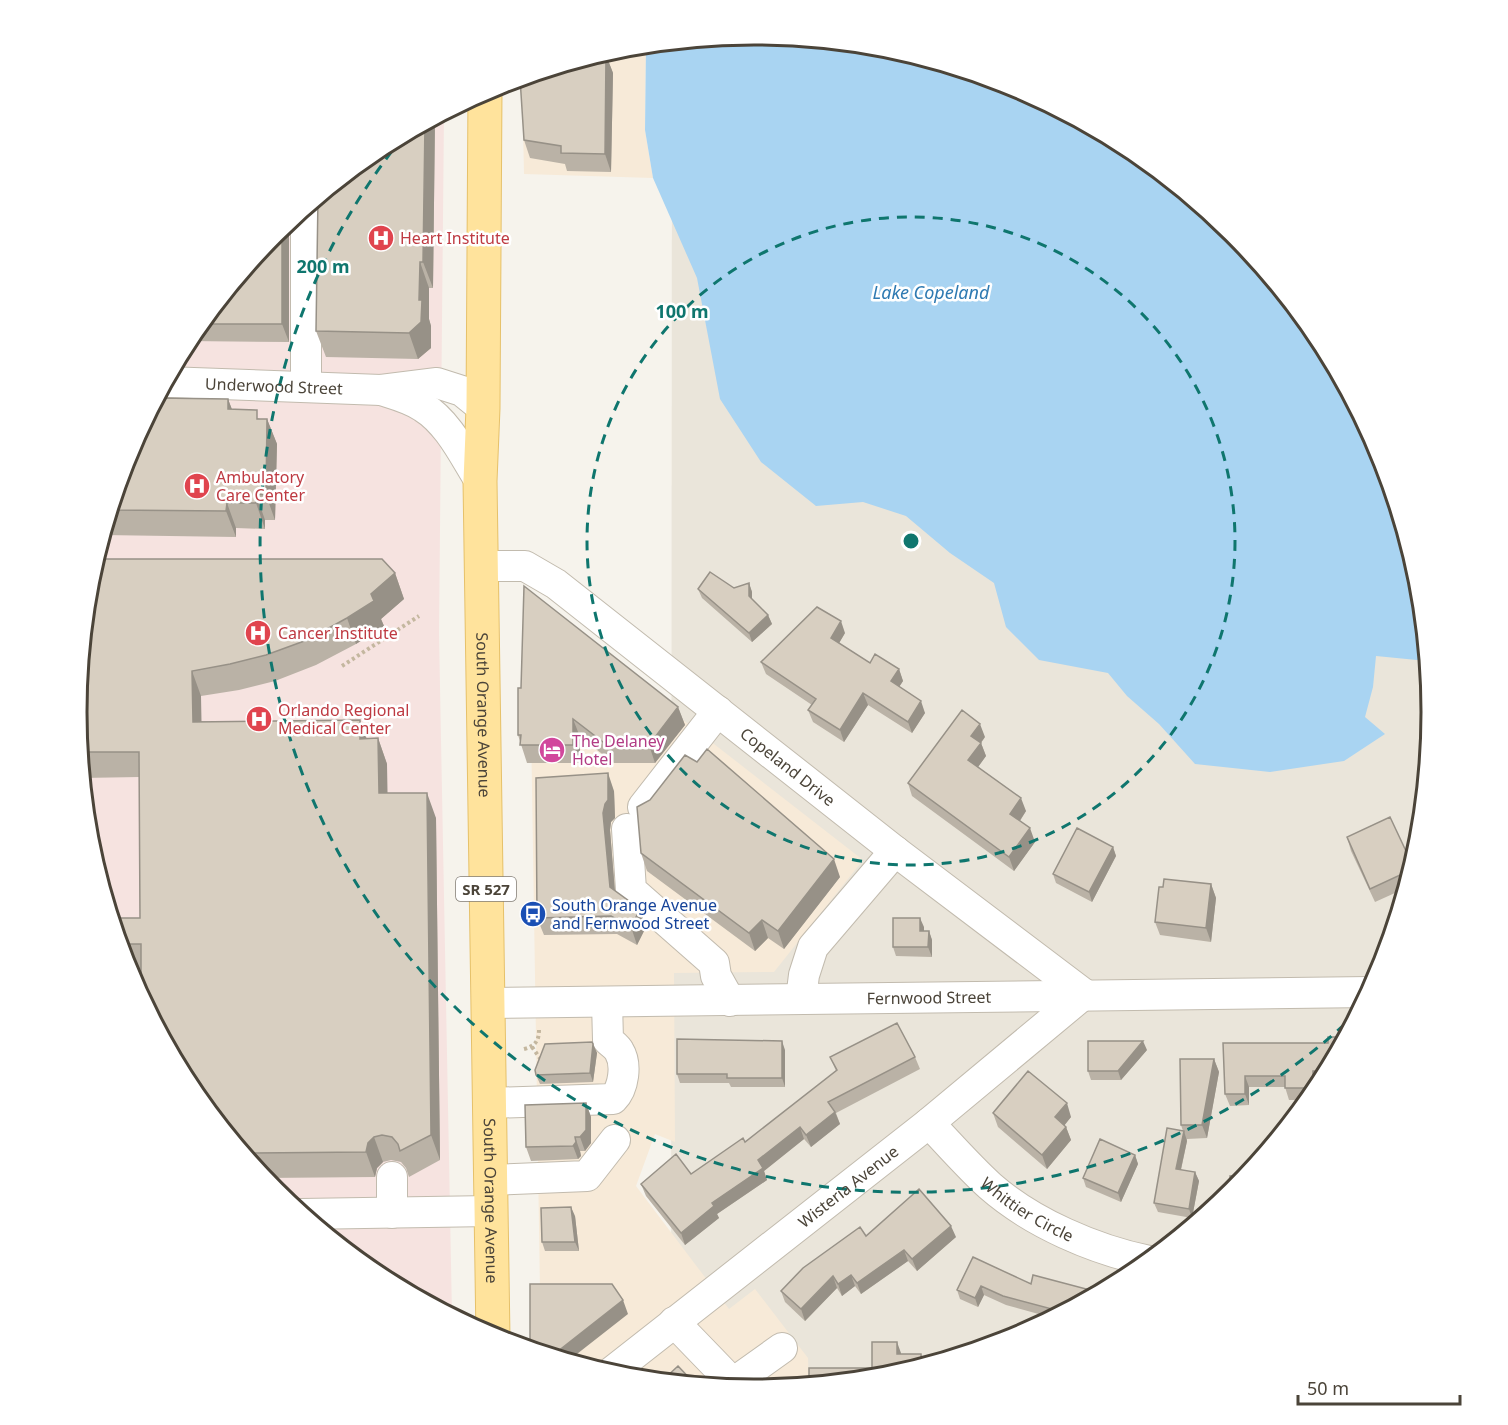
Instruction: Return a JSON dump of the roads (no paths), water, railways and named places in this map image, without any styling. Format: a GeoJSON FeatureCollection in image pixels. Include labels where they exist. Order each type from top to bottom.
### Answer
{"type":"FeatureCollection","features":[{"type":"Feature","properties":{"kind":"main road","name":"South Orange Avenue"},"geometry":{"type":"LineString","coordinates":[[485,102],[483,408],[480,481],[493,1326]]}},
{"type":"Feature","properties":{"kind":"street"},"geometry":{"type":"LineString","coordinates":[[306,218],[306,387]]}},
{"type":"Feature","properties":{"kind":"street","name":"Underwood Street"},"geometry":{"type":"LineString","coordinates":[[174,382],[381,390],[437,383],[462,390],[483,408]]}},
{"type":"Feature","properties":{"kind":"street","name":"Underwood Street"},"geometry":{"type":"LineString","coordinates":[[381,390],[410,400],[436,417],[450,434],[480,481]]}},
{"type":"Feature","properties":{"kind":"street","name":"Copeland Drive"},"geometry":{"type":"LineString","coordinates":[[482,566],[525,566],[542,576],[718,711],[887,860],[1084,994]]}},
{"type":"Feature","properties":{"kind":"street"},"geometry":{"type":"LineString","coordinates":[[718,711],[635,818],[631,890],[714,963],[716,976],[730,1001]]}},
{"type":"Feature","properties":{"kind":"street"},"geometry":{"type":"LineString","coordinates":[[801,999],[804,975],[813,947],[887,860]]}},
{"type":"Feature","properties":{"kind":"street","name":"Fernwood Street"},"geometry":{"type":"LineString","coordinates":[[488,1003],[1360,992]]}},
{"type":"Feature","properties":{"kind":"street","name":"Wisteria Avenue"},"geometry":{"type":"LineString","coordinates":[[619,1366],[929,1123],[1084,994]]}},
{"type":"Feature","properties":{"kind":"street"},"geometry":{"type":"LineString","coordinates":[[489,1103],[613,1099],[623,1083],[622,1063],[619,1051],[608,1040],[607,1002]]}},
{"type":"Feature","properties":{"kind":"street","name":"Whittier Circle"},"geometry":{"type":"LineString","coordinates":[[929,1123],[992,1187],[1034,1217],[1079,1240],[1139,1258]]}},
{"type":"Feature","properties":{"kind":"street"},"geometry":{"type":"LineString","coordinates":[[314,1214],[393,1213],[587,1176],[615,1140]]}},
{"type":"Feature","properties":{"kind":"street"},"geometry":{"type":"LineString","coordinates":[[392,1177],[393,1213]]}},
{"type":"Feature","properties":{"kind":"street"},"geometry":{"type":"LineString","coordinates":[[674,1323],[729,1379]]}},
{"type":"Feature","properties":{"kind":"street"},"geometry":{"type":"LineString","coordinates":[[743,1380],[782,1348]]}},
{"type":"Feature","properties":{"kind":"water","name":"Lake Copeland"},"geometry":{"type":"Polygon","coordinates":[[[710,46],[798,46],[884,58],[969,80],[1049,114],[1088,134],[1125,157],[1160,183],[1226,241],[1284,306],[1332,379],[1371,457],[1399,540],[1409,582],[1419,660],[1376,656],[1373,687],[1365,717],[1385,734],[1344,761],[1270,772],[1195,764],[1159,724],[1127,696],[1108,673],[1039,660],[1006,627],[994,583],[950,553],[906,516],[863,502],[816,506],[761,462],[720,399],[697,278],[653,178],[645,130],[646,54],[710,46]]]}},
{"type":"Feature","properties":{"kind":"place","name":"Heart Institute"},"geometry":{"type":"Point","coordinates":[381,238]}},
{"type":"Feature","properties":{"kind":"place","name":"Ambulatory Care Center"},"geometry":{"type":"Point","coordinates":[197,486]}},
{"type":"Feature","properties":{"kind":"place","name":"Cancer Institute"},"geometry":{"type":"Point","coordinates":[258,633]}},
{"type":"Feature","properties":{"kind":"place","name":"Orlando Regional Medical Center"},"geometry":{"type":"Point","coordinates":[259,719]}},
{"type":"Feature","properties":{"kind":"place","name":"The Delaney Hotel"},"geometry":{"type":"Point","coordinates":[552,750]}},
{"type":"Feature","properties":{"kind":"place","name":"South Orange Avenue and Fernwood Street"},"geometry":{"type":"Point","coordinates":[533,914]}}]}
